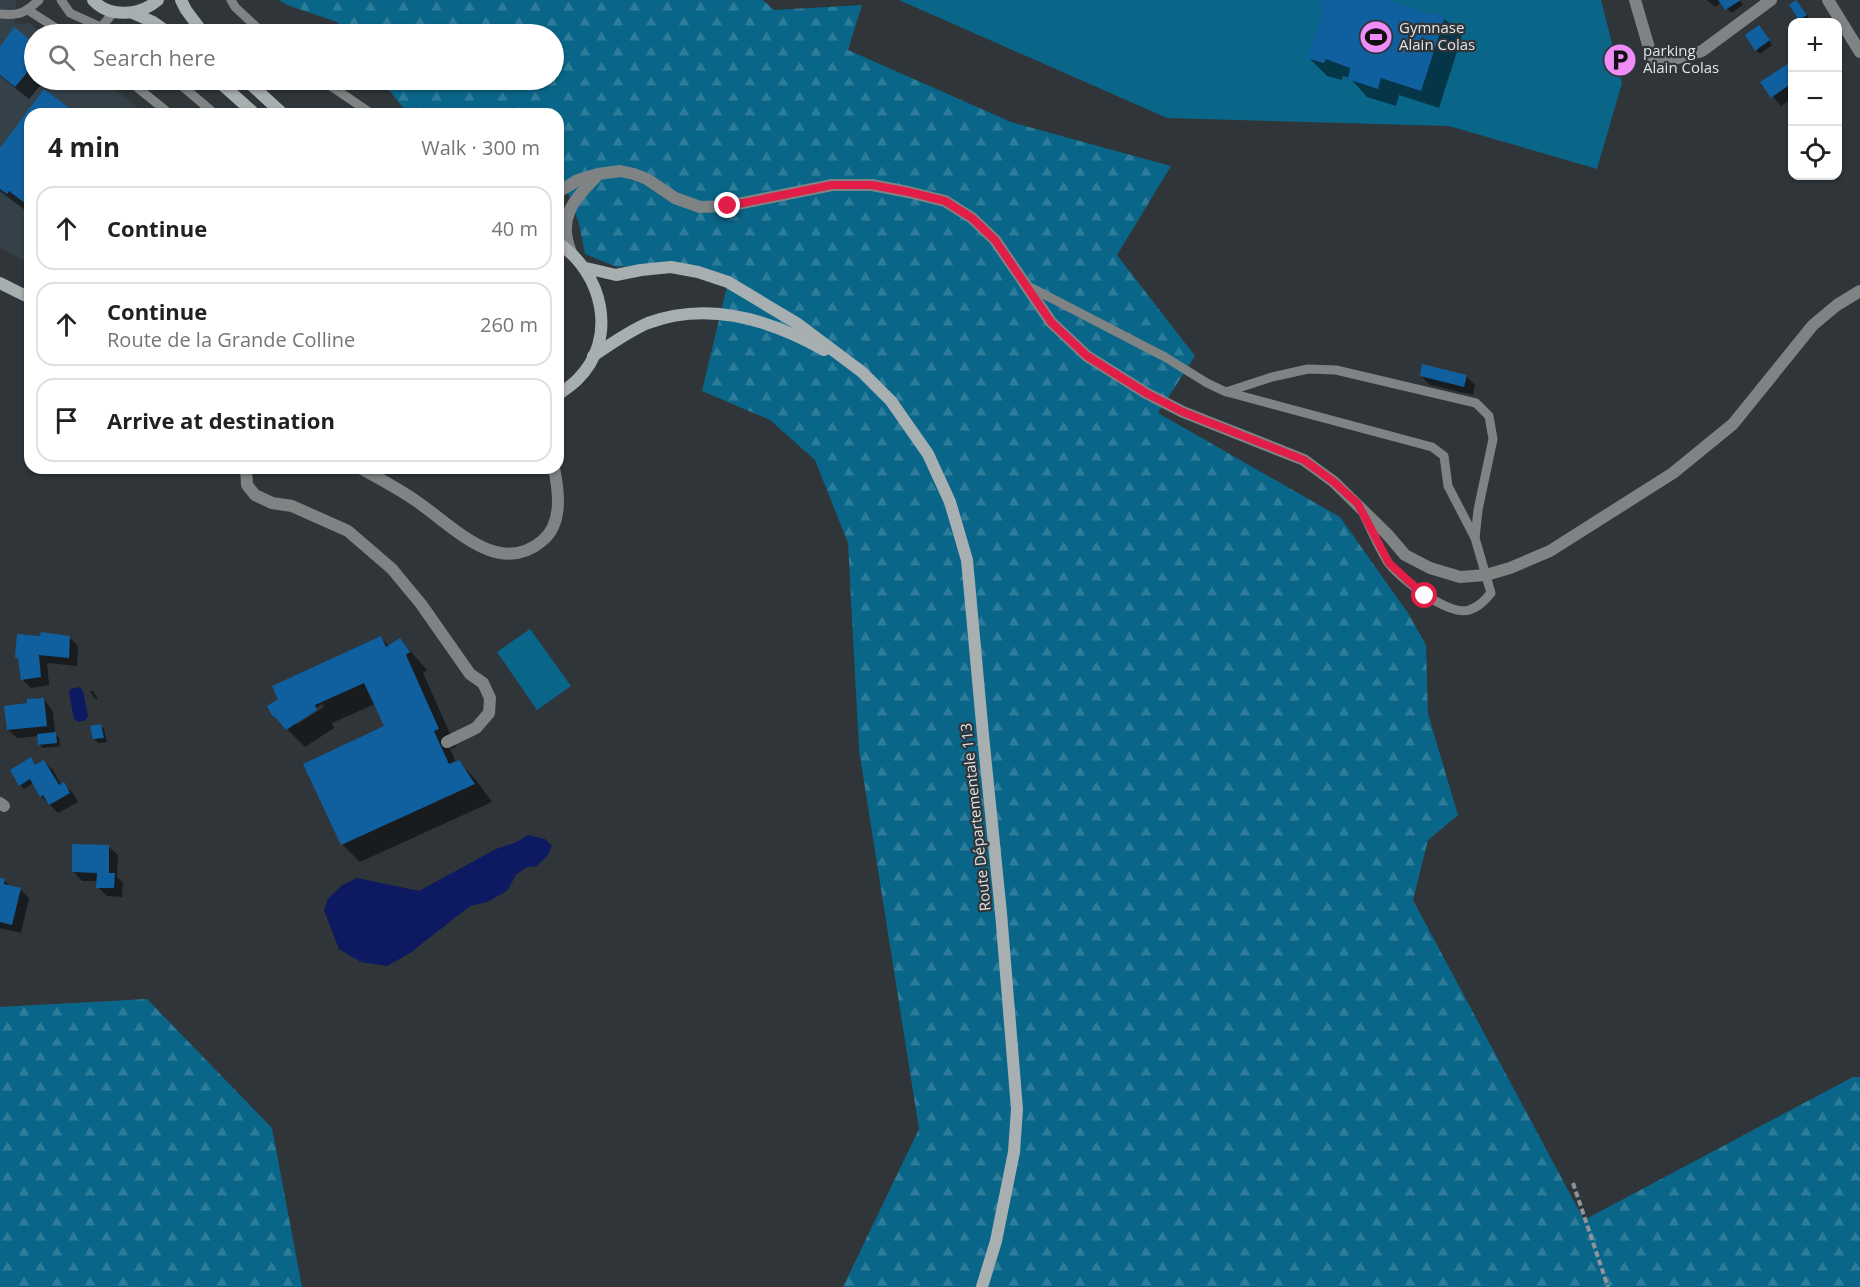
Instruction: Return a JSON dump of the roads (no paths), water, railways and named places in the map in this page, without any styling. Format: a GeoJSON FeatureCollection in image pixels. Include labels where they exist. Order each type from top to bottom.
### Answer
{"type":"FeatureCollection","features":[{"type":"Feature","properties":{"kind":"main road"},"geometry":{"type":"LineString","coordinates":[[93,0],[96,4],[114,12],[133,13],[156,24]]}},
{"type":"Feature","properties":{"kind":"main road"},"geometry":{"type":"LineString","coordinates":[[133,13],[150,7],[158,0]]}},
{"type":"Feature","properties":{"kind":"main road"},"geometry":{"type":"LineString","coordinates":[[181,0],[196,24]]}},
{"type":"Feature","properties":{"kind":"main road"},"geometry":{"type":"LineString","coordinates":[[228,90],[248,108]]}},
{"type":"Feature","properties":{"kind":"main road"},"geometry":{"type":"LineString","coordinates":[[257,90],[276,108]]}},
{"type":"Feature","properties":{"kind":"main road"},"geometry":{"type":"LineString","coordinates":[[564,247],[586,268],[596,288],[601,311],[600,334],[593,356],[578,379],[564,390]]}},
{"type":"Feature","properties":{"kind":"main road","name":"Route Départementale 113"},"geometry":{"type":"LineString","coordinates":[[586,268],[616,275],[671,267],[698,272],[728,282],[798,324],[862,372],[891,401],[928,454],[950,502],[968,561],[1017,1109],[1014,1152],[996,1241],[982,1287]]}},
{"type":"Feature","properties":{"kind":"main road"},"geometry":{"type":"LineString","coordinates":[[0,283],[24,295]]}},
{"type":"Feature","properties":{"kind":"main road","name":"Route Départementale 113"},"geometry":{"type":"LineString","coordinates":[[593,356],[624,335],[647,324],[677,316],[708,313],[730,315],[775,328],[815,346],[862,372]]}},
{"type":"Feature","properties":{"kind":"street"},"geometry":{"type":"LineString","coordinates":[[1635,0],[1654,64],[1702,51],[1771,0]]}},
{"type":"Feature","properties":{"kind":"street"},"geometry":{"type":"LineString","coordinates":[[1827,0],[1860,52]]}},
{"type":"Feature","properties":{"kind":"street"},"geometry":{"type":"LineString","coordinates":[[564,188],[578,180],[620,171],[634,174],[686,203],[714,208],[832,185],[872,185],[945,201],[972,218],[995,240],[1051,322],[1087,356],[1146,393],[1183,412],[1304,460],[1334,482],[1358,504],[1405,555],[1430,568],[1460,577],[1486,575],[1510,568],[1550,551],[1673,473],[1733,424],[1813,325],[1837,305],[1860,291]]}},
{"type":"Feature","properties":{"kind":"street"},"geometry":{"type":"LineString","coordinates":[[571,252],[565,228],[568,215],[582,190],[598,174]]}},
{"type":"Feature","properties":{"kind":"street"},"geometry":{"type":"LineString","coordinates":[[246,474],[247,485],[255,495],[272,503],[292,506],[348,531],[392,569],[421,604],[470,674],[483,683],[490,698],[489,713],[476,728],[447,742]]}},
{"type":"Feature","properties":{"kind":"street"},"geometry":{"type":"LineString","coordinates":[[371,474],[418,501],[487,550],[512,556],[532,549],[550,534],[557,513],[558,489],[555,474]]}},
{"type":"Feature","properties":{"kind":"lane"},"geometry":{"type":"LineString","coordinates":[[0,14],[15,15],[28,10],[39,0]]}},
{"type":"Feature","properties":{"kind":"lane"},"geometry":{"type":"LineString","coordinates":[[61,0],[70,13],[87,24]]}},
{"type":"Feature","properties":{"kind":"lane"},"geometry":{"type":"LineString","coordinates":[[231,0],[235,8],[253,24]]}},
{"type":"Feature","properties":{"kind":"lane"},"geometry":{"type":"LineString","coordinates":[[28,10],[50,24]]}},
{"type":"Feature","properties":{"kind":"lane"},"geometry":{"type":"LineString","coordinates":[[104,24],[114,12]]}},
{"type":"Feature","properties":{"kind":"lane"},"geometry":{"type":"LineString","coordinates":[[140,90],[163,108]]}},
{"type":"Feature","properties":{"kind":"lane"},"geometry":{"type":"LineString","coordinates":[[187,90],[208,108]]}},
{"type":"Feature","properties":{"kind":"lane"},"geometry":{"type":"LineString","coordinates":[[337,90],[363,108]]}},
{"type":"Feature","properties":{"kind":"lane"},"geometry":{"type":"LineString","coordinates":[[1026,285],[1165,357],[1226,392],[1432,447],[1444,456],[1448,486],[1475,538],[1491,592],[1483,603],[1468,611],[1446,606],[1425,596],[1389,563],[1358,504]]}},
{"type":"Feature","properties":{"kind":"lane"},"geometry":{"type":"LineString","coordinates":[[1226,392],[1272,377],[1308,369],[1336,370],[1476,403],[1489,416],[1493,439],[1478,510],[1475,538]]}},
{"type":"Feature","properties":{"kind":"place","name":"Gymnase Alain Colas"},"geometry":{"type":"Point","coordinates":[1376,37]}},
{"type":"Feature","properties":{"kind":"place","name":"parking Alain Colas"},"geometry":{"type":"Point","coordinates":[1620,60]}}]}
